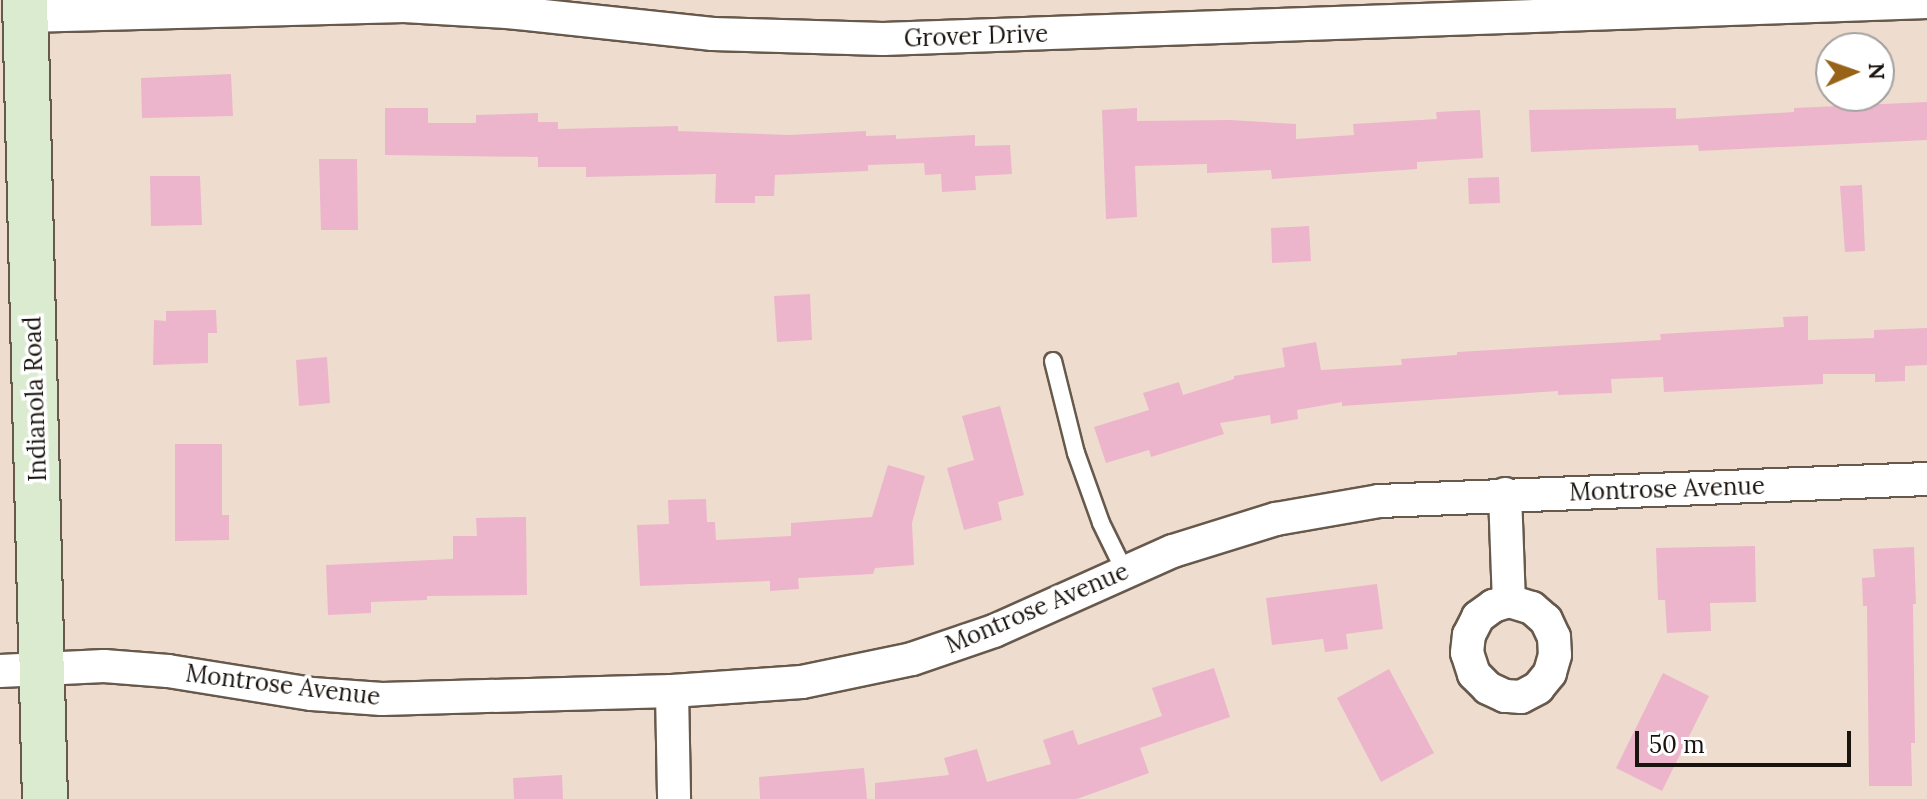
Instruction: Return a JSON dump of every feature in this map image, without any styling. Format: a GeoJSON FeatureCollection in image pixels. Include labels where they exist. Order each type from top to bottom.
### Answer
{"type":"FeatureCollection","features":[{"type":"Feature","properties":{"kind":"street","name":"Grover Drive"},"geometry":{"type":"LineString","coordinates":[[25,8],[404,6],[507,12],[713,34],[883,39],[1927,2]]}},
{"type":"Feature","properties":{"kind":"street","name":"Indianola Road"},"geometry":{"type":"LineString","coordinates":[[25,8],[21,670],[45,799]]}},
{"type":"Feature","properties":{"kind":"street","name":"Montrose Avenue"},"geometry":{"type":"LineString","coordinates":[[21,670],[104,666],[168,671],[312,694],[382,699],[672,691],[802,682],[912,659],[994,631],[1173,551],[1276,519],[1379,501],[1927,479]]}},
{"type":"Feature","properties":{"kind":"street"},"geometry":{"type":"LineString","coordinates":[[1505,494],[1509,601]]}},
{"type":"Feature","properties":{"kind":"street"},"geometry":{"type":"LineString","coordinates":[[672,691],[674,799]]}},
{"type":"Feature","properties":{"kind":"lane"},"geometry":{"type":"LineString","coordinates":[[1053,361],[1076,453],[1101,523],[1125,572]]}},
{"type":"Feature","properties":{"kind":"building"},"geometry":{"type":"Polygon","coordinates":[[[231,74],[233,116],[142,118],[141,78],[231,74]]]}},
{"type":"Feature","properties":{"kind":"building"},"geometry":{"type":"Polygon","coordinates":[[[1927,102],[1927,140],[1699,151],[1698,145],[1531,152],[1529,110],[1676,108],[1676,119],[1794,112],[1794,108],[1815,107],[1815,112],[1895,112],[1895,103],[1927,102]]]}},
{"type":"Feature","properties":{"kind":"building"},"geometry":{"type":"Polygon","coordinates":[[[385,108],[428,108],[428,123],[476,123],[476,115],[538,113],[538,122],[558,122],[558,129],[678,126],[678,131],[789,135],[866,131],[866,136],[896,135],[896,139],[975,135],[975,146],[1010,145],[1012,174],[975,176],[976,190],[942,192],[941,174],[925,175],[924,163],[868,165],[868,171],[775,175],[774,196],[755,196],[755,203],[715,203],[716,174],[586,177],[586,167],[538,167],[538,157],[385,155],[385,108]]]}},
{"type":"Feature","properties":{"kind":"building"},"geometry":{"type":"Polygon","coordinates":[[[1137,108],[1137,121],[1230,120],[1296,124],[1296,139],[1354,135],[1353,124],[1437,119],[1436,112],[1480,110],[1483,158],[1417,162],[1417,169],[1272,179],[1271,170],[1207,173],[1207,164],[1135,166],[1137,217],[1106,219],[1102,110],[1137,108]]]}},
{"type":"Feature","properties":{"kind":"building"},"geometry":{"type":"Polygon","coordinates":[[[319,159],[357,159],[358,230],[321,230],[319,159]]]}},
{"type":"Feature","properties":{"kind":"building"},"geometry":{"type":"Polygon","coordinates":[[[150,176],[200,176],[202,225],[151,226],[150,176]]]}},
{"type":"Feature","properties":{"kind":"building"},"geometry":{"type":"Polygon","coordinates":[[[1499,177],[1500,203],[1469,204],[1468,178],[1499,177]]]}},
{"type":"Feature","properties":{"kind":"building"},"geometry":{"type":"Polygon","coordinates":[[[1862,185],[1865,251],[1845,252],[1840,186],[1862,185]]]}},
{"type":"Feature","properties":{"kind":"building"},"geometry":{"type":"Polygon","coordinates":[[[1309,226],[1311,261],[1272,263],[1271,228],[1309,226]]]}},
{"type":"Feature","properties":{"kind":"building"},"geometry":{"type":"Polygon","coordinates":[[[810,294],[812,340],[777,342],[774,296],[810,294]]]}},
{"type":"Feature","properties":{"kind":"building"},"geometry":{"type":"Polygon","coordinates":[[[216,310],[217,333],[208,333],[208,363],[153,365],[154,320],[166,321],[166,311],[216,310]]]}},
{"type":"Feature","properties":{"kind":"building"},"geometry":{"type":"Polygon","coordinates":[[[1808,316],[1808,340],[1874,338],[1874,330],[1927,328],[1927,365],[1905,366],[1905,381],[1875,382],[1875,374],[1823,374],[1823,384],[1664,392],[1663,377],[1611,379],[1612,393],[1558,395],[1558,391],[1342,406],[1342,402],[1297,410],[1298,419],[1271,424],[1270,415],[1220,423],[1224,434],[1151,457],[1149,450],[1106,463],[1094,427],[1149,410],[1143,393],[1179,382],[1183,395],[1234,379],[1234,376],[1285,367],[1282,348],[1316,342],[1321,370],[1402,365],[1401,359],[1457,355],[1457,352],[1661,340],[1660,334],[1784,327],[1783,317],[1808,316]]]}},
{"type":"Feature","properties":{"kind":"building"},"geometry":{"type":"Polygon","coordinates":[[[327,357],[330,403],[299,406],[296,360],[327,357]]]}},
{"type":"Feature","properties":{"kind":"building"},"geometry":{"type":"Polygon","coordinates":[[[1000,406],[1024,495],[998,502],[1002,520],[964,530],[947,468],[974,460],[962,416],[1000,406]]]}},
{"type":"Feature","properties":{"kind":"building"},"geometry":{"type":"Polygon","coordinates":[[[175,444],[222,444],[222,515],[229,515],[229,540],[175,541],[175,444]]]}},
{"type":"Feature","properties":{"kind":"building"},"geometry":{"type":"Polygon","coordinates":[[[888,465],[925,476],[912,523],[914,565],[875,568],[873,574],[798,578],[799,589],[770,591],[770,581],[640,586],[637,525],[669,524],[668,500],[706,499],[707,522],[715,522],[716,540],[791,536],[791,523],[872,517],[888,465]]]}},
{"type":"Feature","properties":{"kind":"building"},"geometry":{"type":"Polygon","coordinates":[[[526,517],[527,595],[427,596],[427,600],[371,602],[371,613],[328,615],[326,565],[453,559],[453,536],[477,536],[476,518],[526,517]]]}},
{"type":"Feature","properties":{"kind":"building"},"geometry":{"type":"Polygon","coordinates":[[[1755,546],[1756,602],[1710,603],[1711,631],[1667,633],[1665,600],[1658,600],[1656,548],[1755,546]]]}},
{"type":"Feature","properties":{"kind":"building"},"geometry":{"type":"Polygon","coordinates":[[[1914,547],[1915,743],[1911,743],[1912,786],[1869,786],[1867,606],[1863,606],[1862,578],[1875,577],[1873,549],[1914,547]]]}},
{"type":"Feature","properties":{"kind":"building"},"geometry":{"type":"Polygon","coordinates":[[[1377,584],[1383,629],[1346,634],[1348,649],[1325,652],[1323,639],[1272,645],[1266,598],[1377,584]]]}},
{"type":"Feature","properties":{"kind":"building"},"geometry":{"type":"Polygon","coordinates":[[[1214,668],[1230,717],[1140,748],[1149,773],[1077,799],[875,799],[875,783],[949,775],[944,758],[977,749],[987,782],[1051,764],[1043,740],[1073,730],[1078,745],[1162,716],[1152,688],[1214,668]]]}},
{"type":"Feature","properties":{"kind":"building"},"geometry":{"type":"Polygon","coordinates":[[[1389,669],[1434,753],[1381,782],[1337,698],[1389,669]]]}},
{"type":"Feature","properties":{"kind":"building"},"geometry":{"type":"Polygon","coordinates":[[[1663,673],[1709,696],[1662,791],[1616,768],[1663,673]]]}},
{"type":"Feature","properties":{"kind":"building"},"geometry":{"type":"Polygon","coordinates":[[[864,768],[867,799],[760,799],[759,777],[864,768]]]}},
{"type":"Feature","properties":{"kind":"building"},"geometry":{"type":"Polygon","coordinates":[[[562,775],[563,799],[514,799],[513,778],[562,775]]]}}]}
